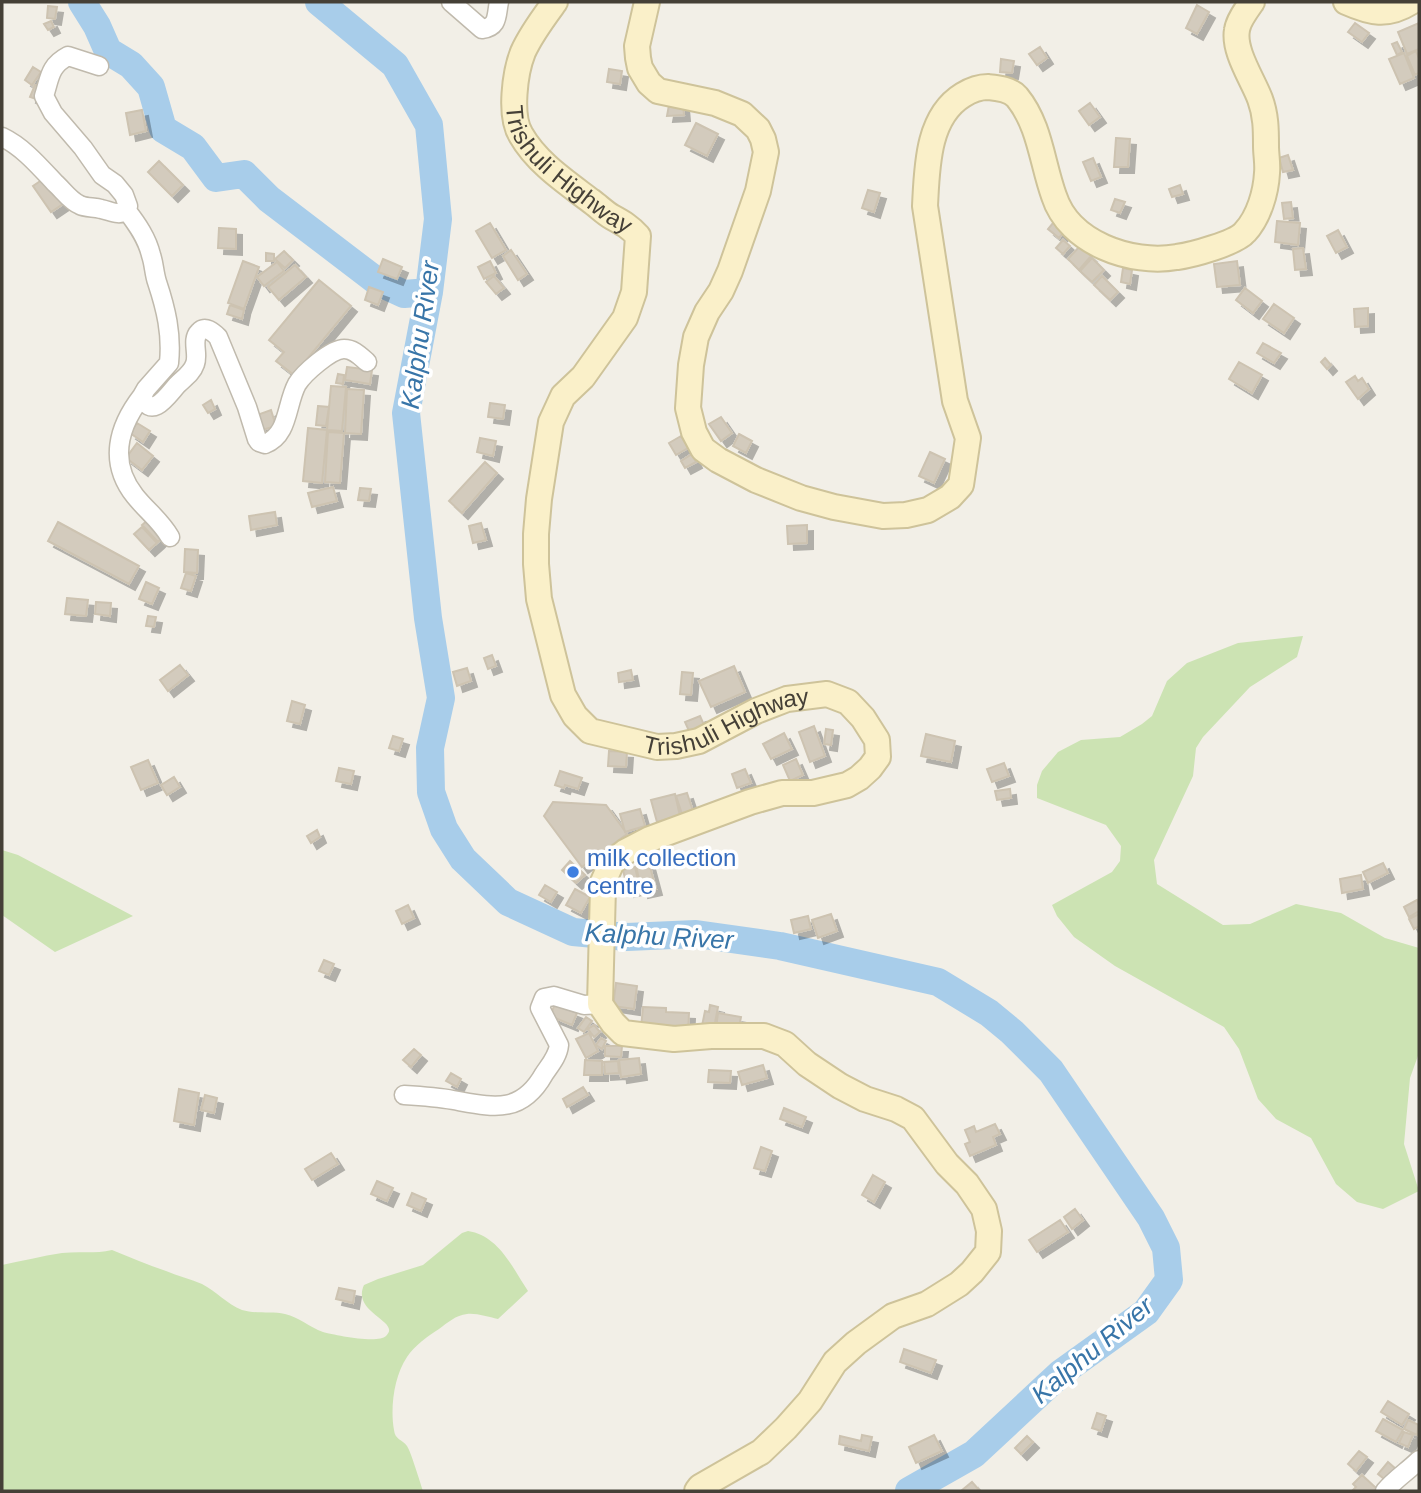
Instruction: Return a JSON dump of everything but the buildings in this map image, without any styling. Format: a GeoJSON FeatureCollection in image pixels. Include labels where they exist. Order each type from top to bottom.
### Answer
{"type":"FeatureCollection","features":[{"type":"Feature","properties":{"kind":"street"},"geometry":{"type":"LineString","coordinates":[[451,2],[482,29],[490,28],[497,20],[499,2]]}},
{"type":"Feature","properties":{"kind":"street"},"geometry":{"type":"LineString","coordinates":[[647,2],[637,46],[640,68],[649,83],[657,91],[715,103],[742,114],[758,129],[766,152],[758,191],[730,271],[696,337],[688,408],[694,432],[704,449],[756,480],[801,498],[883,516],[928,510],[950,497],[961,485],[968,438],[955,401],[925,206],[932,144],[946,111],[955,100],[981,88],[999,88],[1014,94],[1032,120],[1054,197],[1065,217],[1079,231],[1121,255],[1163,260],[1209,250],[1244,234],[1256,217],[1267,174],[1266,122],[1260,100],[1238,48],[1237,29],[1252,2]]}},
{"type":"Feature","properties":{"kind":"street"},"geometry":{"type":"LineString","coordinates":[[1346,2],[1373,12],[1387,12],[1411,2]]}},
{"type":"Feature","properties":{"kind":"street","name":"Trishuli Highway"},"geometry":{"type":"LineString","coordinates":[[551,4],[523,52],[513,109],[519,133],[536,155],[558,176],[630,227],[638,236],[634,292],[625,318],[583,377],[563,396],[551,422],[539,499],[536,564],[539,600],[563,695],[575,716],[590,731],[657,747],[699,741],[756,711],[787,699],[827,694],[848,702],[863,718],[877,740],[878,757],[864,773],[847,785],[813,793],[782,793],[750,802],[650,839],[612,862],[603,882],[600,1004]]}},
{"type":"Feature","properties":{"kind":"street"},"geometry":{"type":"LineString","coordinates":[[99,66],[68,56],[58,61],[51,72],[44,96],[53,113],[83,148],[102,176],[116,184],[124,195],[127,211],[140,229],[151,252],[170,330],[169,363],[146,388],[118,442],[125,480],[145,508],[160,520],[170,537]]}},
{"type":"Feature","properties":{"kind":"street"},"geometry":{"type":"LineString","coordinates":[[2,137],[14,142],[79,205],[118,214],[127,211]]}},
{"type":"Feature","properties":{"kind":"street"},"geometry":{"type":"LineString","coordinates":[[142,396],[145,404],[160,405],[193,369],[197,360],[197,334],[205,328],[218,337],[257,439],[265,444],[280,433],[296,386],[335,350],[357,352],[367,362]]}},
{"type":"Feature","properties":{"kind":"street"},"geometry":{"type":"LineString","coordinates":[[404,1095],[453,1100],[479,1106],[515,1103],[527,1097],[539,1084],[558,1051],[559,1045],[540,1008],[544,998],[554,996],[584,1005],[600,1004],[623,1033],[674,1039],[764,1036],[785,1044],[807,1064],[840,1086],[913,1118],[947,1164],[967,1184],[984,1209],[989,1231],[988,1252],[972,1272],[928,1304],[893,1317],[856,1343],[835,1362],[810,1401],[761,1452],[720,1474],[697,1491]]}},
{"type":"Feature","properties":{"kind":"street"},"geometry":{"type":"LineString","coordinates":[[1385,1491],[1419,1460]]}},
{"type":"Feature","properties":{"kind":"green space"},"geometry":{"type":"Polygon","coordinates":[[[1303,636],[1297,657],[1250,687],[1196,748],[1193,776],[1154,860],[1157,884],[1223,925],[1250,924],[1296,904],[1341,913],[1385,938],[1419,948],[1419,1053],[1410,1078],[1404,1144],[1419,1191],[1383,1209],[1357,1202],[1336,1184],[1311,1138],[1276,1119],[1258,1099],[1239,1049],[1224,1027],[1115,966],[1074,937],[1057,916],[1052,905],[1112,872],[1120,861],[1121,846],[1106,825],[1037,798],[1037,785],[1042,771],[1058,752],[1081,740],[1120,737],[1142,724],[1152,716],[1167,681],[1187,663],[1238,643],[1303,636]]]}},
{"type":"Feature","properties":{"kind":"green space"},"geometry":{"type":"Polygon","coordinates":[[[2,850],[18,855],[133,916],[55,952],[2,915],[2,850]]]}},
{"type":"Feature","properties":{"kind":"green space"},"geometry":{"type":"Polygon","coordinates":[[[468,1231],[488,1239],[504,1254],[528,1291],[498,1319],[471,1314],[452,1320],[417,1345],[403,1365],[394,1392],[394,1430],[396,1436],[409,1449],[423,1491],[2,1491],[2,1265],[62,1253],[112,1250],[202,1284],[242,1310],[285,1314],[323,1332],[374,1339],[386,1336],[389,1331],[364,1303],[364,1285],[423,1265],[468,1231]]]}},
{"type":"Feature","properties":{"kind":"waterway"},"geometry":{"type":"LineString","coordinates":[[82,2],[108,51],[131,65],[151,87],[163,129],[193,147],[216,178],[244,174],[269,199],[378,282],[404,294],[429,292]]}},
{"type":"Feature","properties":{"kind":"waterway","name":"Kalphu River"},"geometry":{"type":"LineString","coordinates":[[319,2],[395,65],[429,125],[438,219],[429,292],[406,413],[428,618],[441,698],[430,748],[431,792],[444,829],[463,859],[508,902],[573,932],[627,937],[696,934],[780,946],[938,982],[989,1013],[1051,1071],[1151,1218],[1166,1248],[1169,1280],[1146,1312],[1061,1373],[974,1454],[909,1491]]}},
{"type":"Feature","properties":{"kind":"place","name":"milk collection centre"},"geometry":{"type":"Point","coordinates":[573,872]}}]}
